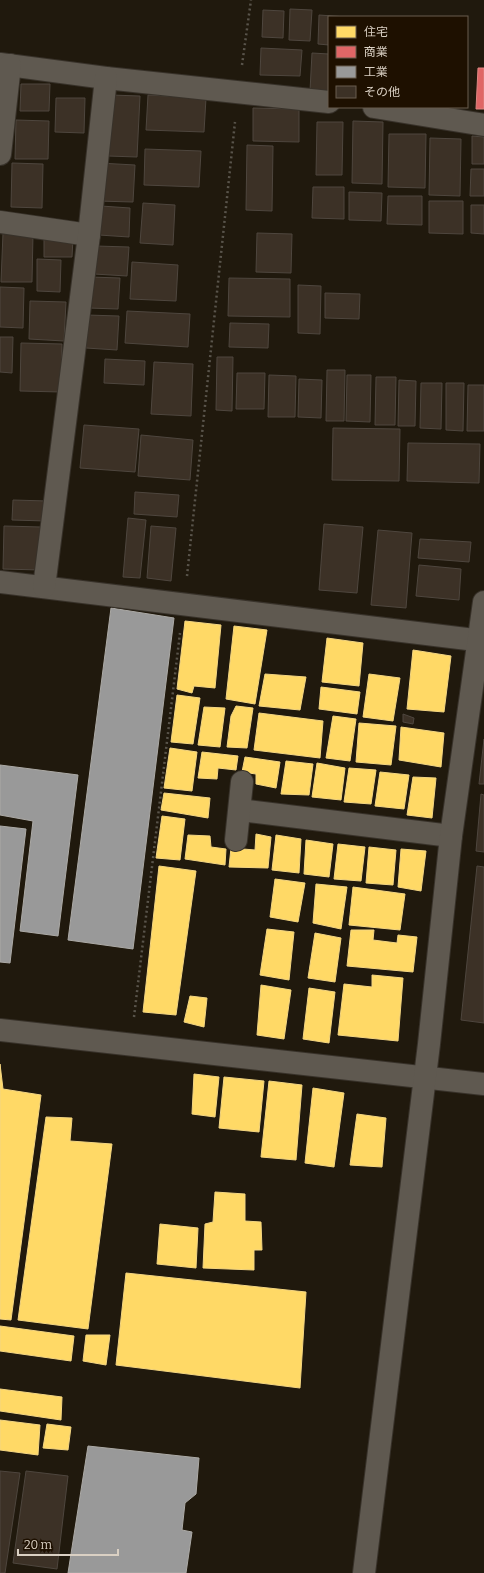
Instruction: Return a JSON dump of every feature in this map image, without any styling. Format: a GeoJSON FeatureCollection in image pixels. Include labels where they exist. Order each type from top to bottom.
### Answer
{"type":"FeatureCollection","features":[{"type":"Feature","properties":{"kind":"street"},"geometry":{"type":"LineString","coordinates":[[0,154],[5,65],[106,78],[328,102]]}},
{"type":"Feature","properties":{"kind":"street"},"geometry":{"type":"LineString","coordinates":[[44,587],[89,235],[106,78]]}},
{"type":"Feature","properties":{"kind":"street"},"geometry":{"type":"LineString","coordinates":[[380,108],[484,125]]}},
{"type":"Feature","properties":{"kind":"street"},"geometry":{"type":"LineString","coordinates":[[0,222],[89,235]]}},
{"type":"Feature","properties":{"kind":"street"},"geometry":{"type":"LineString","coordinates":[[0,582],[482,641]]}},
{"type":"Feature","properties":{"kind":"street"},"geometry":{"type":"LineString","coordinates":[[364,1573],[425,1077],[452,836],[482,641],[484,602]]}},
{"type":"Feature","properties":{"kind":"street"},"geometry":{"type":"LineString","coordinates":[[236,840],[242,782]]}},
{"type":"Feature","properties":{"kind":"street"},"geometry":{"type":"LineString","coordinates":[[240,810],[452,836]]}},
{"type":"Feature","properties":{"kind":"street"},"geometry":{"type":"LineString","coordinates":[[0,1030],[484,1084]]}},
{"type":"Feature","properties":{"kind":"path"},"geometry":{"type":"LineString","coordinates":[[130,1045],[184,605],[238,92],[251,0]]}},
{"type":"Feature","properties":{"kind":"building: 住宅"},"geometry":{"type":"Polygon","coordinates":[[[185,621],[221,625],[215,688],[194,686],[192,693],[177,689],[185,621]]]}},
{"type":"Feature","properties":{"kind":"building: 住宅"},"geometry":{"type":"Polygon","coordinates":[[[234,626],[267,630],[255,704],[226,699],[234,626]]]}},
{"type":"Feature","properties":{"kind":"building: 住宅"},"geometry":{"type":"Polygon","coordinates":[[[327,638],[363,643],[359,686],[322,682],[327,638]]]}},
{"type":"Feature","properties":{"kind":"building: 住宅"},"geometry":{"type":"Polygon","coordinates":[[[413,650],[451,656],[444,712],[407,709],[413,650]]]}},
{"type":"Feature","properties":{"kind":"building: 住宅"},"geometry":{"type":"Polygon","coordinates":[[[265,674],[306,677],[300,710],[259,706],[265,674]]]}},
{"type":"Feature","properties":{"kind":"building: 住宅"},"geometry":{"type":"Polygon","coordinates":[[[369,674],[400,678],[393,721],[363,717],[369,674]]]}},
{"type":"Feature","properties":{"kind":"building: 住宅"},"geometry":{"type":"Polygon","coordinates":[[[321,687],[360,692],[357,714],[319,709],[321,687]]]}},
{"type":"Feature","properties":{"kind":"building: 住宅"},"geometry":{"type":"Polygon","coordinates":[[[177,695],[200,698],[193,744],[171,742],[177,695]]]}},
{"type":"Feature","properties":{"kind":"building: 住宅"},"geometry":{"type":"Polygon","coordinates":[[[236,706],[253,708],[247,748],[227,747],[231,716],[236,706]]]}},
{"type":"Feature","properties":{"kind":"building: 住宅"},"geometry":{"type":"Polygon","coordinates":[[[204,707],[225,708],[220,747],[198,745],[204,707]]]}},
{"type":"Feature","properties":{"kind":"building: 住宅"},"geometry":{"type":"Polygon","coordinates":[[[259,713],[323,721],[320,758],[254,750],[259,713]]]}},
{"type":"Feature","properties":{"kind":"building: 住宅"},"geometry":{"type":"Polygon","coordinates":[[[333,716],[356,719],[350,761],[326,758],[333,716]]]}},
{"type":"Feature","properties":{"kind":"building: 住宅"},"geometry":{"type":"Polygon","coordinates":[[[359,723],[396,726],[391,765],[356,762],[359,723]]]}},
{"type":"Feature","properties":{"kind":"building: 住宅"},"geometry":{"type":"Polygon","coordinates":[[[401,727],[444,733],[441,767],[399,760],[401,727]]]}},
{"type":"Feature","properties":{"kind":"building: 住宅"},"geometry":{"type":"Polygon","coordinates":[[[170,748],[197,752],[192,791],[164,788],[170,748]]]}},
{"type":"Feature","properties":{"kind":"building: 住宅"},"geometry":{"type":"Polygon","coordinates":[[[202,752],[238,756],[236,770],[218,768],[217,779],[198,778],[202,752]]]}},
{"type":"Feature","properties":{"kind":"building: 住宅"},"geometry":{"type":"Polygon","coordinates":[[[245,757],[280,762],[276,788],[256,784],[256,774],[242,772],[245,757]]]}},
{"type":"Feature","properties":{"kind":"building: 住宅"},"geometry":{"type":"Polygon","coordinates":[[[286,761],[313,764],[309,795],[281,794],[286,761]]]}},
{"type":"Feature","properties":{"kind":"building: 住宅"},"geometry":{"type":"Polygon","coordinates":[[[317,763],[345,768],[341,800],[312,797],[317,763]]]}},
{"type":"Feature","properties":{"kind":"building: 住宅"},"geometry":{"type":"Polygon","coordinates":[[[349,768],[376,770],[371,804],[344,802],[349,768]]]}},
{"type":"Feature","properties":{"kind":"building: 住宅"},"geometry":{"type":"Polygon","coordinates":[[[380,772],[409,775],[404,809],[375,806],[380,772]]]}},
{"type":"Feature","properties":{"kind":"building: 住宅"},"geometry":{"type":"Polygon","coordinates":[[[413,777],[436,778],[432,818],[407,815],[413,777]]]}},
{"type":"Feature","properties":{"kind":"building: 住宅"},"geometry":{"type":"Polygon","coordinates":[[[164,793],[210,798],[208,818],[161,810],[164,793]]]}},
{"type":"Feature","properties":{"kind":"building: 住宅"},"geometry":{"type":"Polygon","coordinates":[[[162,816],[185,819],[180,860],[156,858],[162,816]]]}},
{"type":"Feature","properties":{"kind":"building: 住宅"},"geometry":{"type":"Polygon","coordinates":[[[256,834],[271,837],[268,868],[229,867],[231,848],[255,850],[256,834]]]}},
{"type":"Feature","properties":{"kind":"building: 住宅"},"geometry":{"type":"Polygon","coordinates":[[[188,835],[210,836],[211,847],[226,849],[225,865],[185,859],[188,835]]]}},
{"type":"Feature","properties":{"kind":"building: 住宅"},"geometry":{"type":"Polygon","coordinates":[[[276,835],[301,839],[299,873],[272,870],[276,835]]]}},
{"type":"Feature","properties":{"kind":"building: 住宅"},"geometry":{"type":"Polygon","coordinates":[[[306,840],[333,844],[329,877],[304,874],[306,840]]]}},
{"type":"Feature","properties":{"kind":"building: 住宅"},"geometry":{"type":"Polygon","coordinates":[[[338,844],[365,847],[361,881],[334,879],[338,844]]]}},
{"type":"Feature","properties":{"kind":"building: 住宅"},"geometry":{"type":"Polygon","coordinates":[[[369,847],[396,850],[393,885],[366,883],[369,847]]]}},
{"type":"Feature","properties":{"kind":"building: 住宅"},"geometry":{"type":"Polygon","coordinates":[[[401,849],[426,851],[421,891],[398,887],[401,849]]]}},
{"type":"Feature","properties":{"kind":"building: 住宅"},"geometry":{"type":"Polygon","coordinates":[[[159,866],[196,871],[176,1015],[143,1012],[159,866]]]}},
{"type":"Feature","properties":{"kind":"building: 住宅"},"geometry":{"type":"Polygon","coordinates":[[[275,879],[305,883],[298,922],[270,917],[275,879]]]}},
{"type":"Feature","properties":{"kind":"building: 住宅"},"geometry":{"type":"Polygon","coordinates":[[[316,884],[347,887],[341,929],[313,923],[316,884]]]}},
{"type":"Feature","properties":{"kind":"building: 住宅"},"geometry":{"type":"Polygon","coordinates":[[[353,887],[405,894],[400,930],[349,925],[353,887]]]}},
{"type":"Feature","properties":{"kind":"building: 住宅"},"geometry":{"type":"Polygon","coordinates":[[[267,929],[294,932],[289,980],[260,975],[267,929]]]}},
{"type":"Feature","properties":{"kind":"building: 住宅"},"geometry":{"type":"Polygon","coordinates":[[[351,930],[374,930],[373,940],[397,943],[398,935],[417,937],[413,972],[347,966],[351,930]]]}},
{"type":"Feature","properties":{"kind":"building: 住宅"},"geometry":{"type":"Polygon","coordinates":[[[315,933],[341,938],[335,982],[308,978],[315,933]]]}},
{"type":"Feature","properties":{"kind":"building: 住宅"},"geometry":{"type":"Polygon","coordinates":[[[372,975],[403,978],[398,1041],[338,1035],[344,984],[372,987],[372,975]]]}},
{"type":"Feature","properties":{"kind":"building: 住宅"},"geometry":{"type":"Polygon","coordinates":[[[261,985],[291,990],[284,1039],[257,1035],[261,985]]]}},
{"type":"Feature","properties":{"kind":"building: 住宅"},"geometry":{"type":"Polygon","coordinates":[[[309,988],[335,992],[329,1043],[303,1039],[309,988]]]}},
{"type":"Feature","properties":{"kind":"building: 住宅"},"geometry":{"type":"Polygon","coordinates":[[[190,996],[207,998],[204,1027],[184,1022],[190,996]]]}},
{"type":"Feature","properties":{"kind":"building: 住宅"},"geometry":{"type":"Polygon","coordinates":[[[0,1064],[3,1089],[41,1095],[11,1320],[0,1319],[0,1064]]]}},
{"type":"Feature","properties":{"kind":"building: 住宅"},"geometry":{"type":"Polygon","coordinates":[[[194,1074],[219,1077],[215,1117],[192,1114],[194,1074]]]}},
{"type":"Feature","properties":{"kind":"building: 住宅"},"geometry":{"type":"Polygon","coordinates":[[[224,1077],[264,1081],[259,1132],[219,1128],[224,1077]]]}},
{"type":"Feature","properties":{"kind":"building: 住宅"},"geometry":{"type":"Polygon","coordinates":[[[269,1081],[302,1085],[296,1160],[261,1157],[269,1081]]]}},
{"type":"Feature","properties":{"kind":"building: 住宅"},"geometry":{"type":"Polygon","coordinates":[[[313,1088],[344,1093],[334,1167],[305,1163],[313,1088]]]}},
{"type":"Feature","properties":{"kind":"building: 住宅"},"geometry":{"type":"Polygon","coordinates":[[[357,1114],[386,1118],[382,1167],[350,1165],[357,1114]]]}},
{"type":"Feature","properties":{"kind":"building: 住宅"},"geometry":{"type":"Polygon","coordinates":[[[46,1117],[72,1118],[70,1141],[112,1144],[88,1329],[18,1320],[46,1117]]]}},
{"type":"Feature","properties":{"kind":"building: 住宅"},"geometry":{"type":"Polygon","coordinates":[[[215,1192],[245,1194],[245,1221],[261,1222],[262,1250],[254,1250],[254,1270],[203,1268],[205,1224],[213,1222],[215,1192]]]}},
{"type":"Feature","properties":{"kind":"building: 住宅"},"geometry":{"type":"Polygon","coordinates":[[[160,1224],[198,1228],[196,1268],[157,1264],[160,1224]]]}},
{"type":"Feature","properties":{"kind":"building: 住宅"},"geometry":{"type":"Polygon","coordinates":[[[126,1273],[306,1292],[300,1388],[116,1365],[126,1273]]]}},
{"type":"Feature","properties":{"kind":"building: 住宅"},"geometry":{"type":"Polygon","coordinates":[[[0,1326],[74,1336],[71,1361],[0,1351],[0,1326]]]}},
{"type":"Feature","properties":{"kind":"building: 住宅"},"geometry":{"type":"Polygon","coordinates":[[[86,1335],[110,1335],[106,1365],[83,1361],[86,1335]]]}},
{"type":"Feature","properties":{"kind":"building: 住宅"},"geometry":{"type":"Polygon","coordinates":[[[0,1389],[62,1397],[61,1420],[0,1411],[0,1389]]]}},
{"type":"Feature","properties":{"kind":"building: 住宅"},"geometry":{"type":"Polygon","coordinates":[[[0,1420],[40,1425],[38,1455],[0,1450],[0,1420]]]}},
{"type":"Feature","properties":{"kind":"building: 住宅"},"geometry":{"type":"Polygon","coordinates":[[[47,1424],[71,1427],[68,1450],[43,1448],[47,1424]]]}},
{"type":"Feature","properties":{"kind":"building: 商業"},"geometry":{"type":"Polygon","coordinates":[[[478,68],[484,68],[484,109],[476,109],[478,68]]]}},
{"type":"Feature","properties":{"kind":"building: 工業"},"geometry":{"type":"Polygon","coordinates":[[[111,608],[174,618],[133,949],[68,940],[111,608]]]}},
{"type":"Feature","properties":{"kind":"building: 工業"},"geometry":{"type":"Polygon","coordinates":[[[0,765],[78,775],[58,936],[20,931],[33,821],[0,815],[0,765]]]}},
{"type":"Feature","properties":{"kind":"building: 工業"},"geometry":{"type":"Polygon","coordinates":[[[0,826],[26,829],[10,963],[0,962],[0,826]]]}},
{"type":"Feature","properties":{"kind":"building: 工業"},"geometry":{"type":"Polygon","coordinates":[[[88,1446],[199,1458],[196,1494],[185,1503],[182,1530],[192,1532],[186,1573],[68,1573],[88,1446]]]}},
{"type":"Feature","properties":{"kind":"building: その他"},"geometry":{"type":"Polygon","coordinates":[[[290,9],[312,10],[310,41],[289,40],[290,9]]]}},
{"type":"Feature","properties":{"kind":"building: その他"},"geometry":{"type":"Polygon","coordinates":[[[263,10],[284,11],[283,38],[262,37],[263,10]]]}},
{"type":"Feature","properties":{"kind":"building: その他"},"geometry":{"type":"Polygon","coordinates":[[[319,15],[333,16],[328,16],[328,45],[318,44],[319,15]]]}},
{"type":"Feature","properties":{"kind":"building: その他"},"geometry":{"type":"Polygon","coordinates":[[[261,48],[302,50],[300,76],[260,75],[261,48]]]}},
{"type":"Feature","properties":{"kind":"building: その他"},"geometry":{"type":"Polygon","coordinates":[[[312,53],[328,54],[328,92],[310,91],[312,53]]]}},
{"type":"Feature","properties":{"kind":"building: その他"},"geometry":{"type":"Polygon","coordinates":[[[21,84],[50,84],[49,111],[20,111],[21,84]]]}},
{"type":"Feature","properties":{"kind":"building: その他"},"geometry":{"type":"Polygon","coordinates":[[[111,95],[140,96],[137,157],[108,156],[111,95]]]}},
{"type":"Feature","properties":{"kind":"building: その他"},"geometry":{"type":"Polygon","coordinates":[[[148,95],[206,98],[204,132],[146,130],[148,95]]]}},
{"type":"Feature","properties":{"kind":"building: その他"},"geometry":{"type":"Polygon","coordinates":[[[56,98],[85,98],[84,133],[55,132],[56,98]]]}},
{"type":"Feature","properties":{"kind":"building: その他"},"geometry":{"type":"Polygon","coordinates":[[[253,108],[299,109],[299,142],[253,141],[253,108]]]}},
{"type":"Feature","properties":{"kind":"building: その他"},"geometry":{"type":"Polygon","coordinates":[[[16,120],[49,121],[48,159],[15,159],[16,120]]]}},
{"type":"Feature","properties":{"kind":"building: その他"},"geometry":{"type":"Polygon","coordinates":[[[353,121],[383,122],[382,184],[352,183],[353,121]]]}},
{"type":"Feature","properties":{"kind":"building: その他"},"geometry":{"type":"Polygon","coordinates":[[[317,122],[343,122],[342,175],[316,175],[317,122]]]}},
{"type":"Feature","properties":{"kind":"building: その他"},"geometry":{"type":"Polygon","coordinates":[[[389,134],[426,134],[425,188],[388,187],[389,134]]]}},
{"type":"Feature","properties":{"kind":"building: その他"},"geometry":{"type":"Polygon","coordinates":[[[472,136],[484,137],[484,164],[472,164],[472,136]]]}},
{"type":"Feature","properties":{"kind":"building: その他"},"geometry":{"type":"Polygon","coordinates":[[[430,138],[461,139],[460,196],[429,195],[430,138]]]}},
{"type":"Feature","properties":{"kind":"building: その他"},"geometry":{"type":"Polygon","coordinates":[[[247,145],[273,146],[272,211],[246,210],[247,145]]]}},
{"type":"Feature","properties":{"kind":"building: その他"},"geometry":{"type":"Polygon","coordinates":[[[145,149],[201,151],[199,187],[144,185],[145,149]]]}},
{"type":"Feature","properties":{"kind":"building: その他"},"geometry":{"type":"Polygon","coordinates":[[[12,163],[43,164],[42,208],[11,207],[12,163]]]}},
{"type":"Feature","properties":{"kind":"building: その他"},"geometry":{"type":"Polygon","coordinates":[[[99,163],[135,165],[133,202],[97,201],[99,163]]]}},
{"type":"Feature","properties":{"kind":"building: その他"},"geometry":{"type":"Polygon","coordinates":[[[471,169],[484,169],[484,196],[470,196],[471,169]]]}},
{"type":"Feature","properties":{"kind":"building: その他"},"geometry":{"type":"Polygon","coordinates":[[[313,187],[344,187],[344,219],[312,218],[313,187]]]}},
{"type":"Feature","properties":{"kind":"building: その他"},"geometry":{"type":"Polygon","coordinates":[[[349,192],[382,193],[381,221],[349,220],[349,192]]]}},
{"type":"Feature","properties":{"kind":"building: その他"},"geometry":{"type":"Polygon","coordinates":[[[388,196],[422,196],[422,225],[387,224],[388,196]]]}},
{"type":"Feature","properties":{"kind":"building: その他"},"geometry":{"type":"Polygon","coordinates":[[[429,201],[463,201],[463,234],[429,233],[429,201]]]}},
{"type":"Feature","properties":{"kind":"building: その他"},"geometry":{"type":"Polygon","coordinates":[[[143,203],[175,205],[173,245],[140,243],[143,203]]]}},
{"type":"Feature","properties":{"kind":"building: その他"},"geometry":{"type":"Polygon","coordinates":[[[471,205],[484,205],[484,234],[471,233],[471,205]]]}},
{"type":"Feature","properties":{"kind":"building: その他"},"geometry":{"type":"Polygon","coordinates":[[[101,206],[130,208],[129,237],[99,235],[101,206]]]}},
{"type":"Feature","properties":{"kind":"building: その他"},"geometry":{"type":"Polygon","coordinates":[[[3,233],[33,234],[32,282],[1,282],[3,233]]]}},
{"type":"Feature","properties":{"kind":"building: その他"},"geometry":{"type":"Polygon","coordinates":[[[257,233],[292,234],[291,273],[256,272],[257,233]]]}},
{"type":"Feature","properties":{"kind":"building: その他"},"geometry":{"type":"Polygon","coordinates":[[[44,237],[73,238],[72,257],[44,257],[44,237]]]}},
{"type":"Feature","properties":{"kind":"building: その他"},"geometry":{"type":"Polygon","coordinates":[[[96,246],[129,247],[127,276],[94,274],[96,246]]]}},
{"type":"Feature","properties":{"kind":"building: その他"},"geometry":{"type":"Polygon","coordinates":[[[37,259],[61,260],[60,292],[37,291],[37,259]]]}},
{"type":"Feature","properties":{"kind":"building: その他"},"geometry":{"type":"Polygon","coordinates":[[[132,262],[178,265],[176,301],[130,299],[132,262]]]}},
{"type":"Feature","properties":{"kind":"building: その他"},"geometry":{"type":"Polygon","coordinates":[[[90,277],[120,278],[118,309],[88,308],[90,277]]]}},
{"type":"Feature","properties":{"kind":"building: その他"},"geometry":{"type":"Polygon","coordinates":[[[229,278],[290,279],[290,317],[228,316],[229,278]]]}},
{"type":"Feature","properties":{"kind":"building: その他"},"geometry":{"type":"Polygon","coordinates":[[[298,285],[321,286],[320,334],[298,333],[298,285]]]}},
{"type":"Feature","properties":{"kind":"building: その他"},"geometry":{"type":"Polygon","coordinates":[[[0,287],[24,288],[23,328],[0,327],[0,287]]]}},
{"type":"Feature","properties":{"kind":"building: その他"},"geometry":{"type":"Polygon","coordinates":[[[325,293],[360,294],[359,319],[325,318],[325,293]]]}},
{"type":"Feature","properties":{"kind":"building: その他"},"geometry":{"type":"Polygon","coordinates":[[[30,301],[66,302],[64,341],[29,339],[30,301]]]}},
{"type":"Feature","properties":{"kind":"building: その他"},"geometry":{"type":"Polygon","coordinates":[[[127,311],[190,314],[188,347],[125,343],[127,311]]]}},
{"type":"Feature","properties":{"kind":"building: その他"},"geometry":{"type":"Polygon","coordinates":[[[87,315],[119,316],[117,350],[86,348],[87,315]]]}},
{"type":"Feature","properties":{"kind":"building: その他"},"geometry":{"type":"Polygon","coordinates":[[[230,323],[269,324],[268,348],[229,347],[230,323]]]}},
{"type":"Feature","properties":{"kind":"building: その他"},"geometry":{"type":"Polygon","coordinates":[[[0,337],[13,337],[12,373],[0,372],[0,337]]]}},
{"type":"Feature","properties":{"kind":"building: その他"},"geometry":{"type":"Polygon","coordinates":[[[21,343],[62,344],[61,392],[20,391],[21,343]]]}},
{"type":"Feature","properties":{"kind":"building: その他"},"geometry":{"type":"Polygon","coordinates":[[[217,357],[233,357],[232,411],[216,410],[217,357]]]}},
{"type":"Feature","properties":{"kind":"building: その他"},"geometry":{"type":"Polygon","coordinates":[[[105,359],[145,361],[144,385],[104,383],[105,359]]]}},
{"type":"Feature","properties":{"kind":"building: その他"},"geometry":{"type":"Polygon","coordinates":[[[154,362],[193,364],[191,416],[151,414],[154,362]]]}},
{"type":"Feature","properties":{"kind":"building: その他"},"geometry":{"type":"Polygon","coordinates":[[[327,370],[345,370],[344,421],[326,421],[327,370]]]}},
{"type":"Feature","properties":{"kind":"building: その他"},"geometry":{"type":"Polygon","coordinates":[[[237,373],[265,373],[264,409],[236,409],[237,373]]]}},
{"type":"Feature","properties":{"kind":"building: その他"},"geometry":{"type":"Polygon","coordinates":[[[269,375],[296,376],[295,417],[268,417],[269,375]]]}},
{"type":"Feature","properties":{"kind":"building: その他"},"geometry":{"type":"Polygon","coordinates":[[[347,375],[371,375],[370,422],[346,421],[347,375]]]}},
{"type":"Feature","properties":{"kind":"building: その他"},"geometry":{"type":"Polygon","coordinates":[[[376,377],[396,377],[395,425],[375,425],[376,377]]]}},
{"type":"Feature","properties":{"kind":"building: その他"},"geometry":{"type":"Polygon","coordinates":[[[299,379],[322,380],[321,418],[298,417],[299,379]]]}},
{"type":"Feature","properties":{"kind":"building: その他"},"geometry":{"type":"Polygon","coordinates":[[[399,380],[416,381],[415,426],[398,426],[399,380]]]}},
{"type":"Feature","properties":{"kind":"building: その他"},"geometry":{"type":"Polygon","coordinates":[[[421,383],[442,383],[441,429],[420,428],[421,383]]]}},
{"type":"Feature","properties":{"kind":"building: その他"},"geometry":{"type":"Polygon","coordinates":[[[446,383],[464,383],[463,431],[446,430],[446,383]]]}},
{"type":"Feature","properties":{"kind":"building: その他"},"geometry":{"type":"Polygon","coordinates":[[[468,385],[484,385],[484,431],[467,431],[468,385]]]}},
{"type":"Feature","properties":{"kind":"building: その他"},"geometry":{"type":"Polygon","coordinates":[[[84,425],[139,429],[135,472],[80,468],[84,425]]]}},
{"type":"Feature","properties":{"kind":"building: その他"},"geometry":{"type":"Polygon","coordinates":[[[333,428],[400,429],[399,481],[332,480],[333,428]]]}},
{"type":"Feature","properties":{"kind":"building: その他"},"geometry":{"type":"Polygon","coordinates":[[[141,435],[193,440],[190,480],[138,476],[141,435]]]}},
{"type":"Feature","properties":{"kind":"building: その他"},"geometry":{"type":"Polygon","coordinates":[[[408,443],[480,444],[479,483],[407,481],[408,443]]]}},
{"type":"Feature","properties":{"kind":"building: その他"},"geometry":{"type":"Polygon","coordinates":[[[135,492],[179,495],[177,517],[134,514],[135,492]]]}},
{"type":"Feature","properties":{"kind":"building: その他"},"geometry":{"type":"Polygon","coordinates":[[[13,500],[47,501],[46,521],[12,520],[13,500]]]}},
{"type":"Feature","properties":{"kind":"building: その他"},"geometry":{"type":"Polygon","coordinates":[[[128,518],[146,520],[140,578],[123,577],[128,518]]]}},
{"type":"Feature","properties":{"kind":"building: その他"},"geometry":{"type":"Polygon","coordinates":[[[324,524],[363,527],[357,593],[319,590],[324,524]]]}},
{"type":"Feature","properties":{"kind":"building: その他"},"geometry":{"type":"Polygon","coordinates":[[[4,526],[41,527],[40,570],[3,569],[4,526]]]}},
{"type":"Feature","properties":{"kind":"building: その他"},"geometry":{"type":"Polygon","coordinates":[[[151,526],[176,528],[171,581],[147,578],[151,526]]]}},
{"type":"Feature","properties":{"kind":"building: その他"},"geometry":{"type":"Polygon","coordinates":[[[378,530],[412,533],[406,608],[371,605],[378,530]]]}},
{"type":"Feature","properties":{"kind":"building: その他"},"geometry":{"type":"Polygon","coordinates":[[[420,539],[471,542],[469,562],[418,558],[420,539]]]}},
{"type":"Feature","properties":{"kind":"building: その他"},"geometry":{"type":"Polygon","coordinates":[[[419,565],[461,569],[459,600],[416,596],[419,565]]]}},
{"type":"Feature","properties":{"kind":"building: その他"},"geometry":{"type":"Polygon","coordinates":[[[403,714],[414,718],[413,724],[403,722],[403,714]]]}},
{"type":"Feature","properties":{"kind":"building: その他"},"geometry":{"type":"Polygon","coordinates":[[[484,739],[484,784],[479,784],[484,739]]]}},
{"type":"Feature","properties":{"kind":"building: その他"},"geometry":{"type":"Polygon","coordinates":[[[481,794],[484,795],[484,852],[476,851],[481,794]]]}},
{"type":"Feature","properties":{"kind":"building: その他"},"geometry":{"type":"Polygon","coordinates":[[[477,866],[484,867],[484,1023],[461,1020],[477,866]]]}},
{"type":"Feature","properties":{"kind":"building: その他"},"geometry":{"type":"Polygon","coordinates":[[[0,1471],[20,1473],[5,1573],[0,1573],[0,1471]]]}},
{"type":"Feature","properties":{"kind":"building: その他"},"geometry":{"type":"Polygon","coordinates":[[[26,1471],[68,1476],[57,1569],[13,1563],[26,1471]]]}}]}
